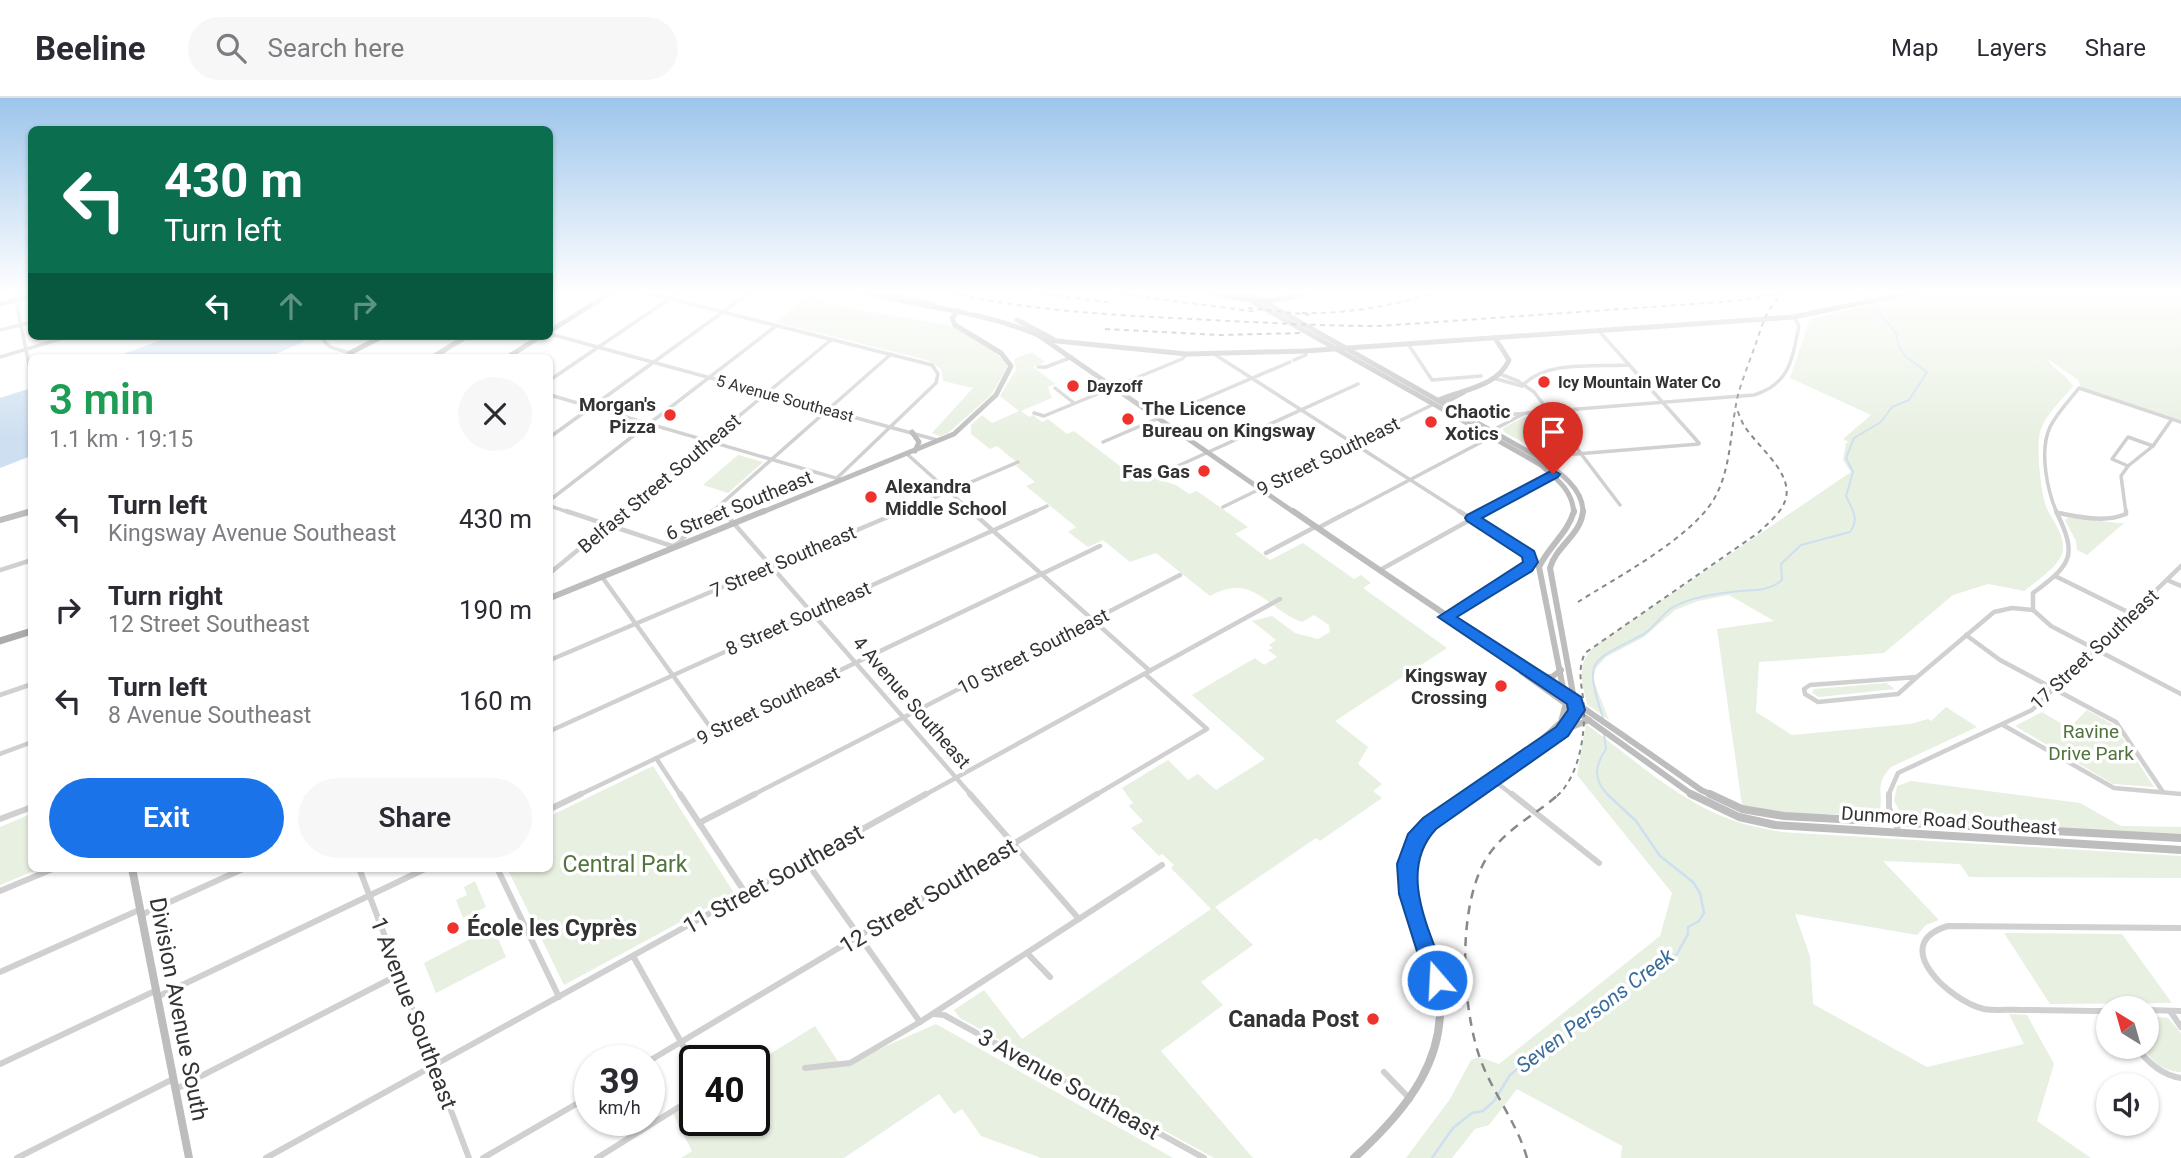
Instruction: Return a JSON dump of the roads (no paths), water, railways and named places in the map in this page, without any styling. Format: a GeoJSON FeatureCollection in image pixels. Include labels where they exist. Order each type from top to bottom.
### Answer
{"type":"FeatureCollection","features":[{"type":"Feature","properties":{"kind":"main road"},"geometry":{"type":"LineString","coordinates":[[350,353],[374,340]]}},
{"type":"Feature","properties":{"kind":"main road"},"geometry":{"type":"LineString","coordinates":[[438,354],[460,340]]}},
{"type":"Feature","properties":{"kind":"main road"},"geometry":{"type":"LineString","coordinates":[[513,354],[534,340]]}},
{"type":"Feature","properties":{"kind":"main road","name":"6 Street Southeast"},"geometry":{"type":"LineString","coordinates":[[553,597],[940,441],[956,432],[994,396],[1011,366],[1001,353],[981,340]]}},
{"type":"Feature","properties":{"kind":"main road"},"geometry":{"type":"LineString","coordinates":[[1046,340],[1481,641],[1576,710],[1614,728],[1719,805]]}},
{"type":"Feature","properties":{"kind":"main road"},"geometry":{"type":"LineString","coordinates":[[1056,340],[1073,357]]}},
{"type":"Feature","properties":{"kind":"main road"},"geometry":{"type":"LineString","coordinates":[[1058,340],[1187,354],[1305,351],[1459,340]]}},
{"type":"Feature","properties":{"kind":"main road"},"geometry":{"type":"LineString","coordinates":[[1321,340],[1553,474],[1572,498],[1572,522],[1542,557],[1539,572],[1566,703],[1561,722],[1531,751]]}},
{"type":"Feature","properties":{"kind":"main road"},"geometry":{"type":"LineString","coordinates":[[1332,340],[1539,457],[1565,477],[1580,500],[1583,514],[1579,527],[1552,560],[1550,568],[1576,710],[1562,731]]}},
{"type":"Feature","properties":{"kind":"main road"},"geometry":{"type":"LineString","coordinates":[[1497,340],[1509,360],[1500,374]]}},
{"type":"Feature","properties":{"kind":"main road"},"geometry":{"type":"LineString","coordinates":[[1505,351],[1509,340]]}},
{"type":"Feature","properties":{"kind":"main road"},"geometry":{"type":"LineString","coordinates":[[1067,350],[1071,345],[1081,344]]}},
{"type":"Feature","properties":{"kind":"main road","name":"9 Street Southeast"},"geometry":{"type":"LineString","coordinates":[[1434,404],[1500,374]]}},
{"type":"Feature","properties":{"kind":"main road"},"geometry":{"type":"LineString","coordinates":[[1412,384],[1455,395],[1456,405],[1465,414]]}},
{"type":"Feature","properties":{"kind":"main road"},"geometry":{"type":"LineString","coordinates":[[912,432],[919,442],[915,451]]}},
{"type":"Feature","properties":{"kind":"main road"},"geometry":{"type":"LineString","coordinates":[[0,520],[28,512]]}},
{"type":"Feature","properties":{"kind":"main road"},"geometry":{"type":"LineString","coordinates":[[1545,601],[1553,596]]}},
{"type":"Feature","properties":{"kind":"main road"},"geometry":{"type":"LineString","coordinates":[[0,641],[28,632]]}},
{"type":"Feature","properties":{"kind":"main road"},"geometry":{"type":"LineString","coordinates":[[1481,641],[1575,702],[1616,740],[1673,782],[1719,805]]}},
{"type":"Feature","properties":{"kind":"main road"},"geometry":{"type":"LineString","coordinates":[[1537,676],[1550,678],[1561,670]]}},
{"type":"Feature","properties":{"kind":"main road"},"geometry":{"type":"LineString","coordinates":[[1354,1158],[1385,1130],[1410,1099],[1423,1079],[1437,1038],[1437,977],[1408,894],[1406,877],[1410,851],[1420,831],[1531,751],[1589,716]]}},
{"type":"Feature","properties":{"kind":"main road","name":"Dunmore Road Southeast"},"geometry":{"type":"LineString","coordinates":[[1719,805],[1784,816],[1895,824],[2181,838]]}},
{"type":"Feature","properties":{"kind":"main road","name":"Dunmore Road Southeast"},"geometry":{"type":"LineString","coordinates":[[1719,805],[1775,825],[2181,850]]}},
{"type":"Feature","properties":{"kind":"main road","name":"Division Avenue South"},"geometry":{"type":"LineString","coordinates":[[133,872],[189,1158]]}},
{"type":"Feature","properties":{"kind":"street"},"geometry":{"type":"LineString","coordinates":[[23,340],[28,361]]}},
{"type":"Feature","properties":{"kind":"street"},"geometry":{"type":"LineString","coordinates":[[0,357],[56,340]]}},
{"type":"Feature","properties":{"kind":"street"},"geometry":{"type":"LineString","coordinates":[[325,340],[327,346],[350,353]]}},
{"type":"Feature","properties":{"kind":"street","name":"5 Avenue Southeast"},"geometry":{"type":"LineString","coordinates":[[577,340],[940,441]]}},
{"type":"Feature","properties":{"kind":"street"},"geometry":{"type":"LineString","coordinates":[[553,378],[608,340]]}},
{"type":"Feature","properties":{"kind":"street"},"geometry":{"type":"LineString","coordinates":[[553,435],[682,340]]}},
{"type":"Feature","properties":{"kind":"street"},"geometry":{"type":"LineString","coordinates":[[553,498],[757,340]]}},
{"type":"Feature","properties":{"kind":"street","name":"Belfast Street Southeast"},"geometry":{"type":"LineString","coordinates":[[553,570],[830,340]]}},
{"type":"Feature","properties":{"kind":"street"},"geometry":{"type":"LineString","coordinates":[[553,396],[840,479],[936,383],[938,374],[932,365],[838,340]]}},
{"type":"Feature","properties":{"kind":"street"},"geometry":{"type":"LineString","coordinates":[[1539,457],[1699,443],[1607,340]]}},
{"type":"Feature","properties":{"kind":"street"},"geometry":{"type":"LineString","coordinates":[[1503,415],[1754,395],[1774,388],[1785,377],[1796,340]]}},
{"type":"Feature","properties":{"kind":"street"},"geometry":{"type":"LineString","coordinates":[[1408,344],[1432,380],[1481,376]]}},
{"type":"Feature","properties":{"kind":"street"},"geometry":{"type":"LineString","coordinates":[[1103,442],[1306,355],[1305,351]]}},
{"type":"Feature","properties":{"kind":"street"},"geometry":{"type":"LineString","coordinates":[[553,507],[675,547],[891,354]]}},
{"type":"Feature","properties":{"kind":"street"},"geometry":{"type":"LineString","coordinates":[[1034,414],[1044,415],[1075,403],[1182,359],[1187,354]]}},
{"type":"Feature","properties":{"kind":"street"},"geometry":{"type":"LineString","coordinates":[[1214,354],[1525,552],[1531,559],[1527,567],[1446,617]]}},
{"type":"Feature","properties":{"kind":"street"},"geometry":{"type":"LineString","coordinates":[[1038,368],[1073,357]]}},
{"type":"Feature","properties":{"kind":"street"},"geometry":{"type":"LineString","coordinates":[[1522,386],[1526,379],[1543,372],[1629,365]]}},
{"type":"Feature","properties":{"kind":"street"},"geometry":{"type":"LineString","coordinates":[[1500,374],[1534,392],[1620,505]]}},
{"type":"Feature","properties":{"kind":"street"},"geometry":{"type":"LineString","coordinates":[[1493,379],[1522,386]]}},
{"type":"Feature","properties":{"kind":"street"},"geometry":{"type":"LineString","coordinates":[[1158,475],[1357,384]]}},
{"type":"Feature","properties":{"kind":"street"},"geometry":{"type":"LineString","coordinates":[[1055,388],[1075,403]]}},
{"type":"Feature","properties":{"kind":"street"},"geometry":{"type":"LineString","coordinates":[[2033,610],[2033,593],[2063,570],[2071,550],[2067,529],[2052,500],[2045,443],[2049,429],[2079,388],[2181,422]]}},
{"type":"Feature","properties":{"kind":"street","name":"9 Street Southeast"},"geometry":{"type":"LineString","coordinates":[[1223,507],[1434,404]]}},
{"type":"Feature","properties":{"kind":"street"},"geometry":{"type":"LineString","coordinates":[[1493,430],[1525,413]]}},
{"type":"Feature","properties":{"kind":"street"},"geometry":{"type":"LineString","coordinates":[[2057,513],[2106,519],[2117,519],[2126,514],[2121,476],[2128,466],[2153,446],[2172,419]]}},
{"type":"Feature","properties":{"kind":"street"},"geometry":{"type":"LineString","coordinates":[[2128,466],[2112,459],[2128,436],[2153,446]]}},
{"type":"Feature","properties":{"kind":"street"},"geometry":{"type":"LineString","coordinates":[[1266,553],[1491,437]]}},
{"type":"Feature","properties":{"kind":"street"},"geometry":{"type":"LineString","coordinates":[[907,454],[1148,672]]}},
{"type":"Feature","properties":{"kind":"street","name":"7 Street Southeast"},"geometry":{"type":"LineString","coordinates":[[553,659],[1018,462]]}},
{"type":"Feature","properties":{"kind":"street"},"geometry":{"type":"LineString","coordinates":[[1379,570],[1553,474]]}},
{"type":"Feature","properties":{"kind":"street","name":"8 Street Southeast"},"geometry":{"type":"LineString","coordinates":[[553,730],[1046,506]]}},
{"type":"Feature","properties":{"kind":"street","name":"4 Avenue Southeast"},"geometry":{"type":"LineString","coordinates":[[719,507],[1079,919]]}},
{"type":"Feature","properties":{"kind":"street","name":"9 Street Southeast"},"geometry":{"type":"LineString","coordinates":[[553,806],[1100,546]]}},
{"type":"Feature","properties":{"kind":"street"},"geometry":{"type":"LineString","coordinates":[[0,570],[28,561]]}},
{"type":"Feature","properties":{"kind":"street","name":"17 Street Southeast"},"geometry":{"type":"LineString","coordinates":[[1899,833],[1888,796],[1898,773],[2032,710],[2181,566]]}},
{"type":"Feature","properties":{"kind":"street","name":"10 Street Southeast"},"geometry":{"type":"LineString","coordinates":[[699,823],[1180,575]]}},
{"type":"Feature","properties":{"kind":"street"},"geometry":{"type":"LineString","coordinates":[[2055,576],[2132,614]]}},
{"type":"Feature","properties":{"kind":"street"},"geometry":{"type":"LineString","coordinates":[[602,577],[713,731]]}},
{"type":"Feature","properties":{"kind":"street"},"geometry":{"type":"LineString","coordinates":[[2167,580],[2181,586]]}},
{"type":"Feature","properties":{"kind":"street","name":"11 Street Southeast"},"geometry":{"type":"LineString","coordinates":[[266,1158],[1280,600]]}},
{"type":"Feature","properties":{"kind":"street"},"geometry":{"type":"LineString","coordinates":[[1917,677],[1810,685],[1804,689],[1805,694],[1818,702],[1898,694],[1994,612],[2012,608],[2033,610],[2050,626],[2181,694]]}},
{"type":"Feature","properties":{"kind":"street"},"geometry":{"type":"LineString","coordinates":[[1966,635],[2000,660],[2116,722],[2163,792]]}},
{"type":"Feature","properties":{"kind":"street","name":"12 Street Southeast"},"geometry":{"type":"LineString","coordinates":[[665,1052],[1207,729],[1148,672]]}},
{"type":"Feature","properties":{"kind":"street"},"geometry":{"type":"LineString","coordinates":[[0,695],[28,685]]}},
{"type":"Feature","properties":{"kind":"street"},"geometry":{"type":"LineString","coordinates":[[2002,724],[2114,788],[2181,794]]}},
{"type":"Feature","properties":{"kind":"street"},"geometry":{"type":"LineString","coordinates":[[0,754],[28,744]]}},
{"type":"Feature","properties":{"kind":"street"},"geometry":{"type":"LineString","coordinates":[[656,758],[746,894]]}},
{"type":"Feature","properties":{"kind":"street"},"geometry":{"type":"LineString","coordinates":[[1492,779],[1600,863]]}},
{"type":"Feature","properties":{"kind":"street"},"geometry":{"type":"LineString","coordinates":[[0,819],[28,808]]}},
{"type":"Feature","properties":{"kind":"street"},"geometry":{"type":"LineString","coordinates":[[806,861],[920,1022]]}},
{"type":"Feature","properties":{"kind":"street"},"geometry":{"type":"LineString","coordinates":[[805,1069],[850,1063],[920,1022],[1163,865]]}},
{"type":"Feature","properties":{"kind":"street"},"geometry":{"type":"LineString","coordinates":[[0,891],[45,872]]}},
{"type":"Feature","properties":{"kind":"street"},"geometry":{"type":"LineString","coordinates":[[0,972],[236,872]]}},
{"type":"Feature","properties":{"kind":"street","name":"1 Avenue Southeast"},"geometry":{"type":"LineString","coordinates":[[361,872],[469,1158]]}},
{"type":"Feature","properties":{"kind":"street"},"geometry":{"type":"LineString","coordinates":[[0,1064],[419,872]]}},
{"type":"Feature","properties":{"kind":"street"},"geometry":{"type":"LineString","coordinates":[[499,872],[559,997]]}},
{"type":"Feature","properties":{"kind":"street"},"geometry":{"type":"LineString","coordinates":[[2096,1011],[1985,1009],[1961,1000],[1930,972],[1922,956],[1924,939],[1931,931],[1948,926],[2181,928]]}},
{"type":"Feature","properties":{"kind":"street"},"geometry":{"type":"LineString","coordinates":[[1027,953],[1050,978]]}},
{"type":"Feature","properties":{"kind":"street"},"geometry":{"type":"LineString","coordinates":[[633,956],[681,1043]]}},
{"type":"Feature","properties":{"kind":"street"},"geometry":{"type":"LineString","coordinates":[[17,1158],[400,974]]}},
{"type":"Feature","properties":{"kind":"street"},"geometry":{"type":"LineString","coordinates":[[2160,1010],[2181,1011]]}},
{"type":"Feature","properties":{"kind":"street"},"geometry":{"type":"LineString","coordinates":[[2169,1010],[2181,1027]]}},
{"type":"Feature","properties":{"kind":"street","name":"3 Avenue Southeast"},"geometry":{"type":"LineString","coordinates":[[933,1013],[944,1015],[1204,1158]]}},
{"type":"Feature","properties":{"kind":"street"},"geometry":{"type":"LineString","coordinates":[[2145,1059],[2173,1077],[2181,1078]]}},
{"type":"Feature","properties":{"kind":"street"},"geometry":{"type":"LineString","coordinates":[[1384,1072],[1410,1099]]}},
{"type":"Feature","properties":{"kind":"street"},"geometry":{"type":"LineString","coordinates":[[483,1158],[574,1105]]}},
{"type":"Feature","properties":{"kind":"street"},"geometry":{"type":"LineString","coordinates":[[597,1158],[679,1107]]}},
{"type":"Feature","properties":{"kind":"water"},"geometry":{"type":"Polygon","coordinates":[[[160,340],[304,340],[276,354],[123,354],[160,340]]]}},
{"type":"Feature","properties":{"kind":"water"},"geometry":{"type":"Polygon","coordinates":[[[28,389],[28,457],[0,468],[0,398],[28,389]]]}},
{"type":"Feature","properties":{"kind":"waterway","name":"Seven Persons Creek"},"geometry":{"type":"LineString","coordinates":[[1603,718],[1593,673],[1601,658],[1646,632],[1670,609],[1683,602],[1716,594],[1765,589],[1776,584],[1782,580],[1781,564],[1801,545],[1850,532],[1855,518],[1846,496],[1853,472],[1846,458],[1854,438],[1881,422],[1892,407],[1909,400],[1927,372],[1906,357],[1898,340]]}},
{"type":"Feature","properties":{"kind":"waterway","name":"Seven Persons Creek"},"geometry":{"type":"LineString","coordinates":[[1604,734],[1606,749],[1597,773],[1600,784],[1608,795]]}},
{"type":"Feature","properties":{"kind":"waterway","name":"Seven Persons Creek"},"geometry":{"type":"LineString","coordinates":[[1432,1158],[1453,1128],[1472,1113],[1483,1111],[1494,1101],[1510,1075],[1544,1048],[1593,1016],[1606,1002],[1677,954],[1688,934],[1688,927],[1699,921],[1704,913],[1700,893],[1693,882],[1660,856],[1636,821],[1608,795]]}},
{"type":"Feature","properties":{"kind":"railway"},"geometry":{"type":"LineString","coordinates":[[1578,602],[1671,543],[1703,514],[1714,499],[1724,474],[1738,395],[1756,340]]}},
{"type":"Feature","properties":{"kind":"railway"},"geometry":{"type":"LineString","coordinates":[[1559,794],[1571,778],[1582,743],[1584,708],[1580,673],[1585,653],[1758,533],[1784,503],[1784,479],[1773,460],[1745,427],[1736,407]]}},
{"type":"Feature","properties":{"kind":"railway"},"geometry":{"type":"LineString","coordinates":[[1527,1158],[1486,1073],[1474,1039],[1466,983],[1467,922],[1472,894],[1481,869],[1493,849],[1508,833],[1559,794]]}},
{"type":"Feature","properties":{"kind":"place","name":"Icy Mountain Water Co"},"geometry":{"type":"Point","coordinates":[1544,382]}},
{"type":"Feature","properties":{"kind":"place","name":"Dayzoff"},"geometry":{"type":"Point","coordinates":[1073,386]}},
{"type":"Feature","properties":{"kind":"place","name":"Morgan's Pizza"},"geometry":{"type":"Point","coordinates":[670,415]}},
{"type":"Feature","properties":{"kind":"place","name":"The Licence Bureau on Kingsway"},"geometry":{"type":"Point","coordinates":[1128,419]}},
{"type":"Feature","properties":{"kind":"place","name":"Chaotic Xotics"},"geometry":{"type":"Point","coordinates":[1431,422]}},
{"type":"Feature","properties":{"kind":"place","name":"Fas Gas"},"geometry":{"type":"Point","coordinates":[1204,471]}},
{"type":"Feature","properties":{"kind":"place","name":"Alexandra Middle School"},"geometry":{"type":"Point","coordinates":[871,497]}},
{"type":"Feature","properties":{"kind":"place","name":"Kingsway Crossing"},"geometry":{"type":"Point","coordinates":[1501,686]}},
{"type":"Feature","properties":{"kind":"place","name":"École les Cyprès"},"geometry":{"type":"Point","coordinates":[453,928]}},
{"type":"Feature","properties":{"kind":"place","name":"Canada Post"},"geometry":{"type":"Point","coordinates":[1373,1019]}},
{"type":"Feature","properties":{"kind":"park label","name":"Ravine Drive Park"},"geometry":{"type":"Point","coordinates":[2091,742]}},
{"type":"Feature","properties":{"kind":"park label","name":"Central Park"},"geometry":{"type":"Point","coordinates":[625,864]}}]}
